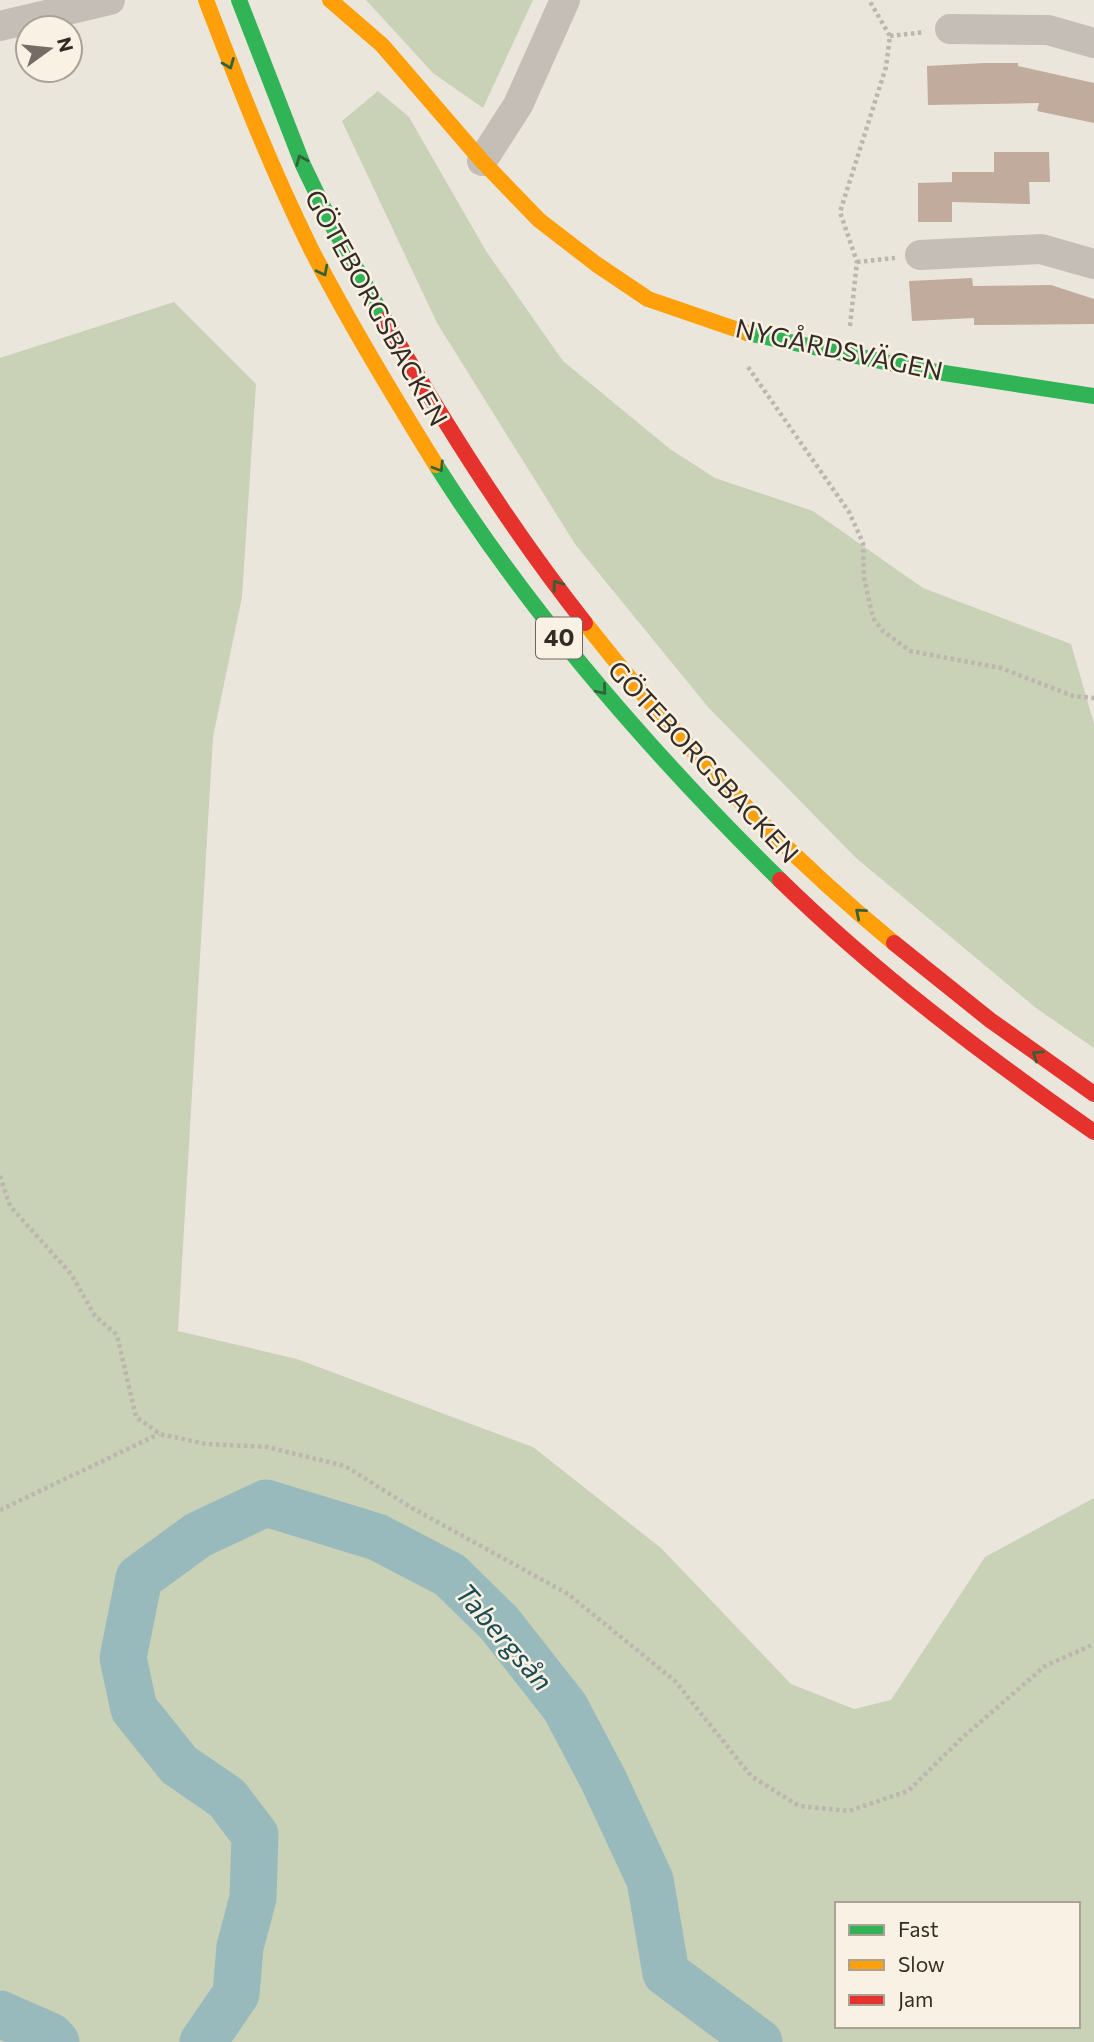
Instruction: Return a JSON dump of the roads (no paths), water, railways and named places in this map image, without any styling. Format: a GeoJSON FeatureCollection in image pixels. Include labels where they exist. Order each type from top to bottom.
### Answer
{"type":"FeatureCollection","features":[{"type":"Feature","properties":{"kind":"main road","name":"GÖTEBORGSBACKEN"},"geometry":{"type":"LineString","coordinates":[[206,0],[226,57],[274,173],[330,284],[393,395],[459,500],[569,651],[645,743],[805,906],[910,996],[997,1064],[1094,1132]]}},
{"type":"Feature","properties":{"kind":"main road","name":"GÖTEBORGSBACKEN"},"geometry":{"type":"LineString","coordinates":[[239,0],[304,167],[358,272],[419,379],[485,486],[562,592],[649,701],[704,764],[773,834],[840,896],[943,981],[1024,1046],[1094,1094]]}},
{"type":"Feature","properties":{"kind":"main road","name":"NYGÅRDSVÄGEN"},"geometry":{"type":"LineString","coordinates":[[330,0],[382,45],[482,161],[539,220],[596,264],[648,299],[758,337],[845,355],[1094,396]]}},
{"type":"Feature","properties":{"kind":"street"},"geometry":{"type":"LineString","coordinates":[[0,26],[110,0]]}},
{"type":"Feature","properties":{"kind":"street"},"geometry":{"type":"LineString","coordinates":[[482,161],[518,105],[565,0]]}},
{"type":"Feature","properties":{"kind":"street"},"geometry":{"type":"LineString","coordinates":[[950,29],[1048,30],[1094,43]]}},
{"type":"Feature","properties":{"kind":"street"},"geometry":{"type":"LineString","coordinates":[[920,255],[1041,249],[1094,264]]}},
{"type":"Feature","properties":{"kind":"waterway","name":"Tabergsån"},"geometry":{"type":"LineString","coordinates":[[203,2042],[236,1994],[240,1947],[253,1898],[255,1835],[227,1798],[179,1765],[134,1709],[123,1658],[139,1578],[198,1535],[266,1503],[377,1537],[450,1575],[499,1623],[565,1707],[604,1781],[650,1880],[666,1973],[759,2042]]}},
{"type":"Feature","properties":{"kind":"waterway","name":"Tabergsån"},"geometry":{"type":"LineString","coordinates":[[0,2014],[50,2036],[56,2042]]}}]}
